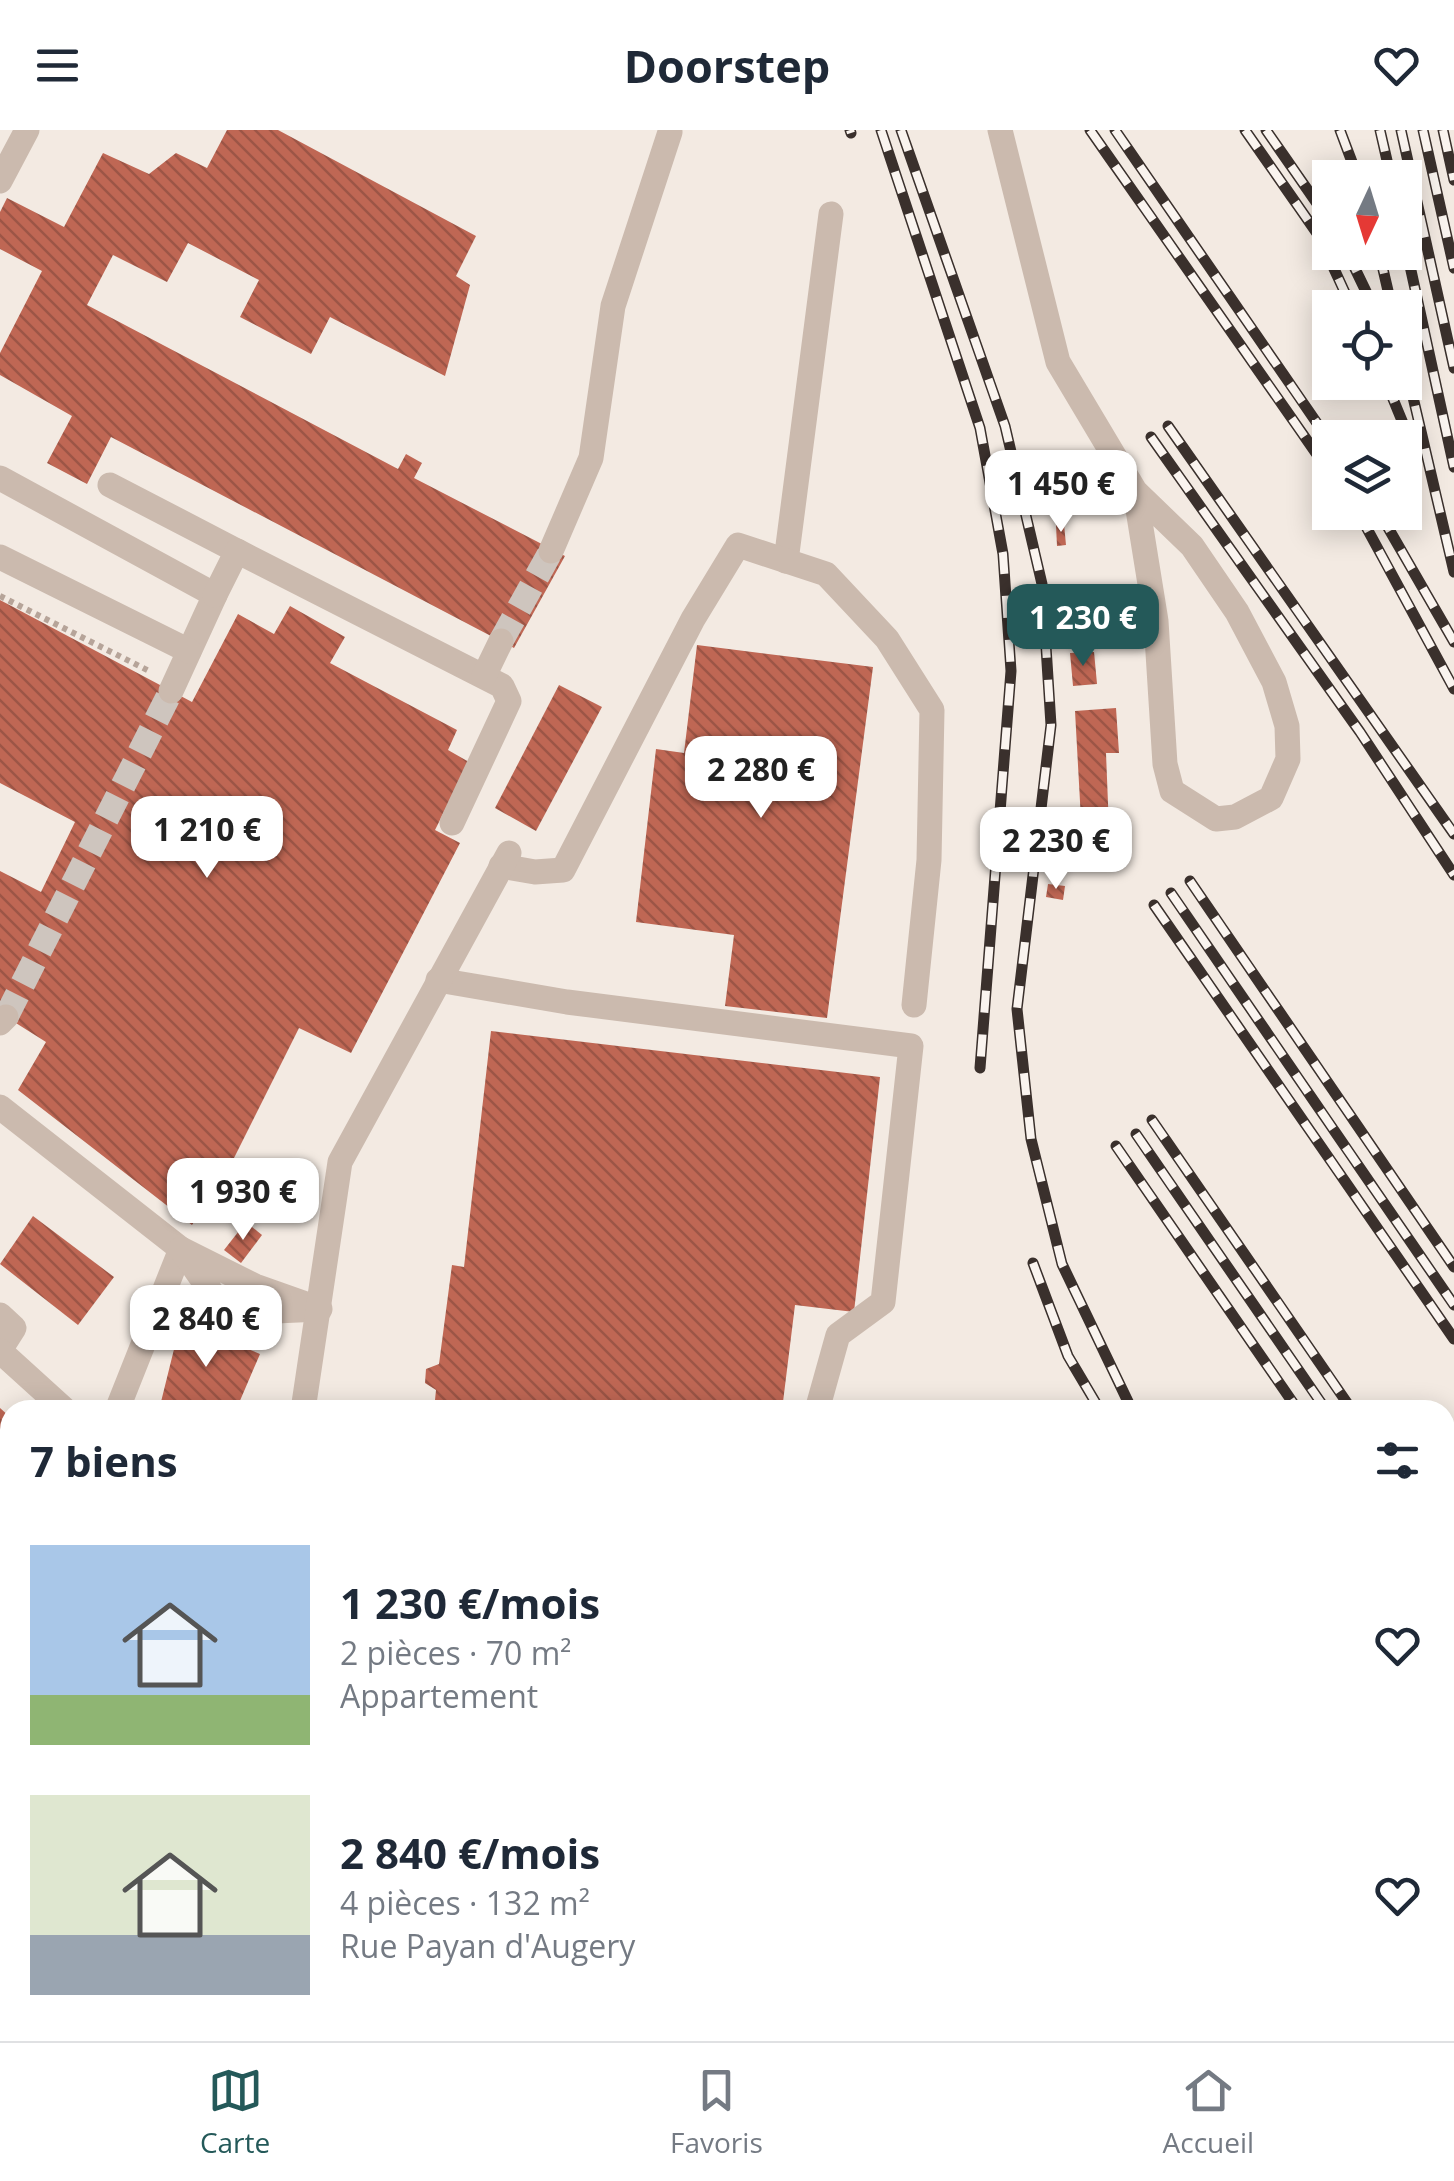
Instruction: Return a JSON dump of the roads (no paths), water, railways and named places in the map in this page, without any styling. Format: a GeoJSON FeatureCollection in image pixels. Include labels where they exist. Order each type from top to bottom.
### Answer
{"type":"FeatureCollection","features":[{"type":"Feature","properties":{"kind":"street"},"geometry":{"type":"LineString","coordinates":[[0,181],[27,130]]}},
{"type":"Feature","properties":{"kind":"street"},"geometry":{"type":"LineString","coordinates":[[1000,130],[1058,362],[1135,491],[1192,546],[1238,612],[1274,682],[1287,726],[1288,759],[1272,798],[1236,817],[1216,818],[1172,791],[1165,764],[1156,621],[1135,491]]}},
{"type":"Feature","properties":{"kind":"street"},"geometry":{"type":"LineString","coordinates":[[551,551],[591,458],[613,306],[670,132]]}},
{"type":"Feature","properties":{"kind":"street"},"geometry":{"type":"LineString","coordinates":[[786,561],[831,214]]}},
{"type":"Feature","properties":{"kind":"street"},"geometry":{"type":"LineString","coordinates":[[0,478],[216,595]]}},
{"type":"Feature","properties":{"kind":"street"},"geometry":{"type":"LineString","coordinates":[[110,485],[502,686],[509,702],[452,823]]}},
{"type":"Feature","properties":{"kind":"street"},"geometry":{"type":"LineString","coordinates":[[305,1400],[340,1162],[505,860],[535,872],[563,870],[693,619],[738,545],[826,574],[887,640],[932,710],[929,860],[914,1005]]}},
{"type":"Feature","properties":{"kind":"street"},"geometry":{"type":"LineString","coordinates":[[172,688],[237,552]]}},
{"type":"Feature","properties":{"kind":"street"},"geometry":{"type":"LineString","coordinates":[[0,556],[189,651]]}},
{"type":"Feature","properties":{"kind":"street"},"geometry":{"type":"LineString","coordinates":[[484,676],[501,641]]}},
{"type":"Feature","properties":{"kind":"street"},"geometry":{"type":"LineString","coordinates":[[438,980],[568,1002],[912,1046],[883,1302],[838,1335],[820,1400]]}},
{"type":"Feature","properties":{"kind":"street"},"geometry":{"type":"LineString","coordinates":[[0,1107],[181,1249],[255,1286],[320,1309]]}},
{"type":"Feature","properties":{"kind":"street"},"geometry":{"type":"LineString","coordinates":[[124,1400],[181,1249]]}},
{"type":"Feature","properties":{"kind":"street"},"geometry":{"type":"LineString","coordinates":[[0,1315],[14,1328],[0,1350],[54,1400]]}},
{"type":"Feature","properties":{"kind":"tunnel"},"geometry":{"type":"LineString","coordinates":[[501,641],[551,551]]}},
{"type":"Feature","properties":{"kind":"tunnel"},"geometry":{"type":"LineString","coordinates":[[6,1017],[171,691]]}},
{"type":"Feature","properties":{"kind":"railway"},"geometry":{"type":"LineString","coordinates":[[881,130],[980,428],[1003,554],[1011,671],[980,1068]]}},
{"type":"Feature","properties":{"kind":"railway"},"geometry":{"type":"LineString","coordinates":[[901,130],[1005,426],[1042,584],[1051,725],[1017,1009],[1031,1139],[1062,1264],[1127,1400]]}},
{"type":"Feature","properties":{"kind":"railway"},"geometry":{"type":"LineString","coordinates":[[1090,130],[1312,447]]}},
{"type":"Feature","properties":{"kind":"railway"},"geometry":{"type":"LineString","coordinates":[[1115,130],[1315,420]]}},
{"type":"Feature","properties":{"kind":"railway"},"geometry":{"type":"LineString","coordinates":[[1245,130],[1319,236],[1344,290]]}},
{"type":"Feature","properties":{"kind":"railway"},"geometry":{"type":"LineString","coordinates":[[1266,130],[1312,196]]}},
{"type":"Feature","properties":{"kind":"railway"},"geometry":{"type":"LineString","coordinates":[[1340,130],[1351,160]]}},
{"type":"Feature","properties":{"kind":"railway"},"geometry":{"type":"LineString","coordinates":[[1380,130],[1387,160]]}},
{"type":"Feature","properties":{"kind":"railway"},"geometry":{"type":"LineString","coordinates":[[1401,130],[1454,368]]}},
{"type":"Feature","properties":{"kind":"railway"},"geometry":{"type":"LineString","coordinates":[[1423,130],[1454,268]]}},
{"type":"Feature","properties":{"kind":"railway"},"geometry":{"type":"LineString","coordinates":[[1443,130],[1454,180]]}},
{"type":"Feature","properties":{"kind":"railway"},"geometry":{"type":"LineString","coordinates":[[1356,270],[1365,290]]}},
{"type":"Feature","properties":{"kind":"railway"},"geometry":{"type":"LineString","coordinates":[[1383,270],[1388,290]]}},
{"type":"Feature","properties":{"kind":"railway"},"geometry":{"type":"LineString","coordinates":[[1411,270],[1454,467]]}},
{"type":"Feature","properties":{"kind":"railway"},"geometry":{"type":"LineString","coordinates":[[1393,400],[1402,420]]}},
{"type":"Feature","properties":{"kind":"railway"},"geometry":{"type":"LineString","coordinates":[[1414,400],[1454,572]]}},
{"type":"Feature","properties":{"kind":"railway"},"geometry":{"type":"LineString","coordinates":[[1168,426],[1454,834]]}},
{"type":"Feature","properties":{"kind":"railway"},"geometry":{"type":"LineString","coordinates":[[1151,437],[1360,732],[1454,875]]}},
{"type":"Feature","properties":{"kind":"railway"},"geometry":{"type":"LineString","coordinates":[[1368,530],[1454,689]]}},
{"type":"Feature","properties":{"kind":"railway"},"geometry":{"type":"LineString","coordinates":[[1389,530],[1454,642]]}},
{"type":"Feature","properties":{"kind":"railway"},"geometry":{"type":"LineString","coordinates":[[1190,881],[1454,1267]]}},
{"type":"Feature","properties":{"kind":"railway"},"geometry":{"type":"LineString","coordinates":[[1171,893],[1454,1305]]}},
{"type":"Feature","properties":{"kind":"railway"},"geometry":{"type":"LineString","coordinates":[[1154,905],[1454,1339]]}},
{"type":"Feature","properties":{"kind":"railway"},"geometry":{"type":"LineString","coordinates":[[1152,1120],[1345,1400]]}},
{"type":"Feature","properties":{"kind":"railway"},"geometry":{"type":"LineString","coordinates":[[1136,1134],[1319,1400]]}},
{"type":"Feature","properties":{"kind":"railway"},"geometry":{"type":"LineString","coordinates":[[1116,1146],[1291,1400]]}},
{"type":"Feature","properties":{"kind":"railway"},"geometry":{"type":"LineString","coordinates":[[1033,1263],[1068,1356],[1094,1400]]}}]}
